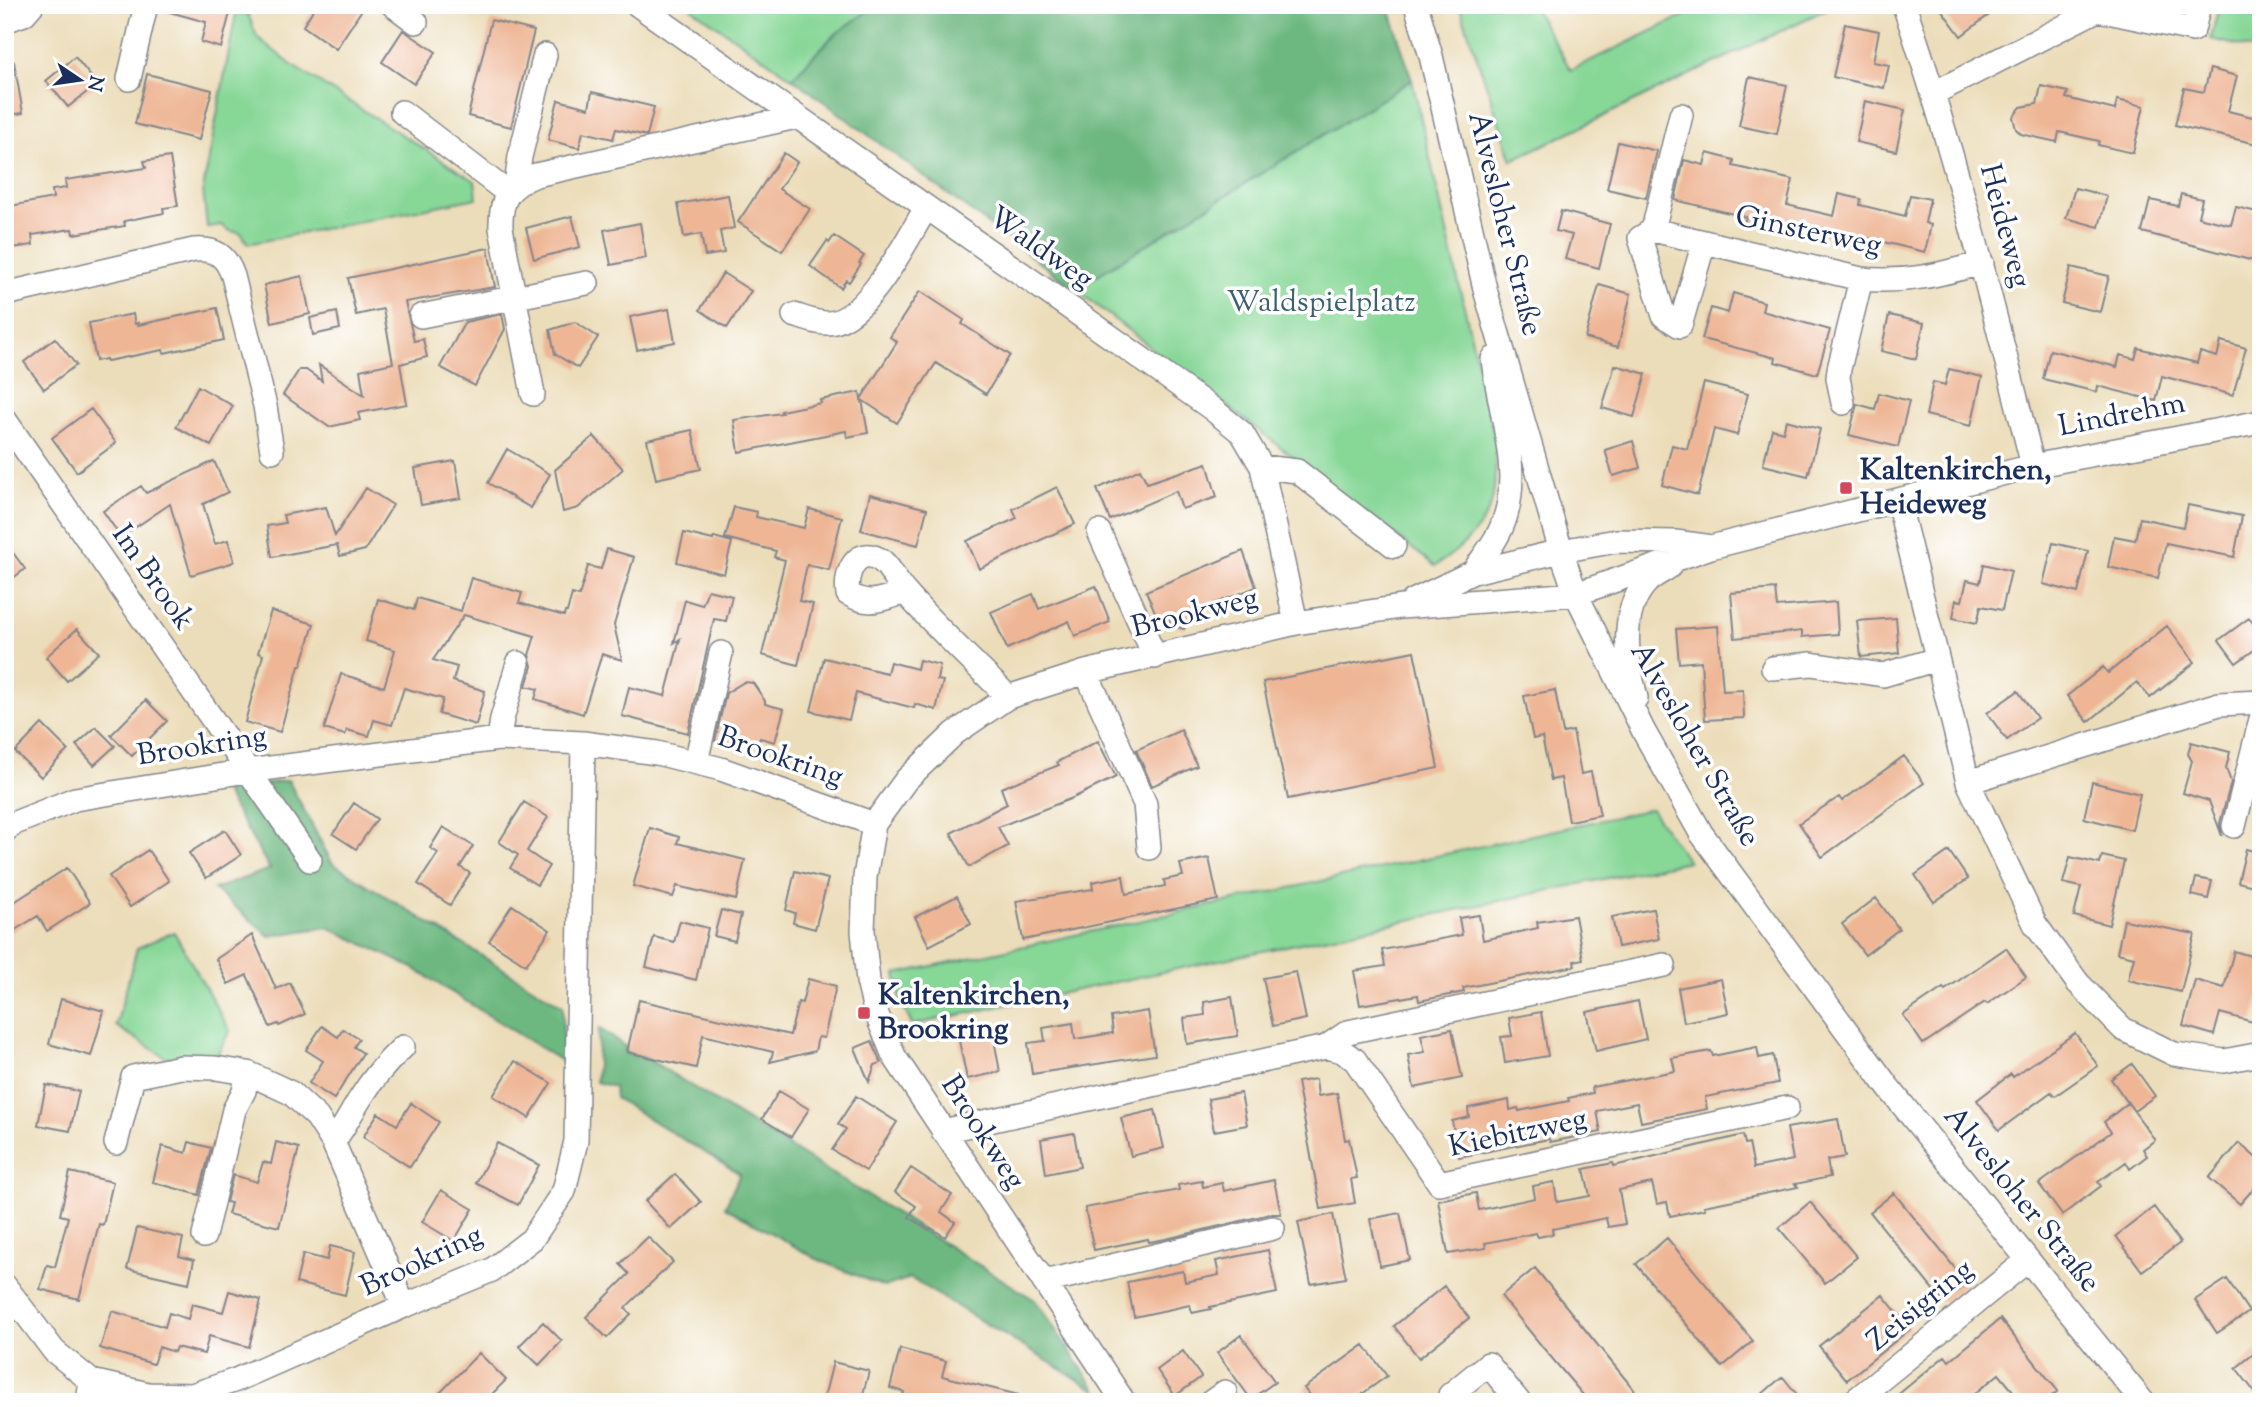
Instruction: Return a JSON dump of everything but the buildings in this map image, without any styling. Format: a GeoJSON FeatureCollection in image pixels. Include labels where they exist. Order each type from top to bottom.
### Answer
{"type":"FeatureCollection","features":[{"type":"Feature","properties":{"kind":"street"},"geometry":{"type":"LineString","coordinates":[[5,21],[24,14],[32,5]]}},
{"type":"Feature","properties":{"kind":"street"},"geometry":{"type":"LineString","coordinates":[[129,79],[146,5]]}},
{"type":"Feature","properties":{"kind":"street"},"geometry":{"type":"LineString","coordinates":[[393,5],[416,22]]}},
{"type":"Feature","properties":{"kind":"street","name":"Waldweg"},"geometry":{"type":"LineString","coordinates":[[638,5],[1242,433],[1262,467],[1296,623]]}},
{"type":"Feature","properties":{"kind":"street","name":"Alvesloher Straße"},"geometry":{"type":"LineString","coordinates":[[1416,5],[1431,56],[1486,293],[1561,551],[1576,594],[1644,732],[1701,833],[1888,1087],[2143,1402]]}},
{"type":"Feature","properties":{"kind":"street","name":"Heideweg"},"geometry":{"type":"LineString","coordinates":[[1904,5],[1934,93],[1982,263],[2033,466]]}},
{"type":"Feature","properties":{"kind":"street"},"geometry":{"type":"LineString","coordinates":[[1934,93],[2103,7],[2193,30],[2199,5]]}},
{"type":"Feature","properties":{"kind":"street"},"geometry":{"type":"LineString","coordinates":[[533,394],[501,228],[501,210],[512,189],[545,55]]}},
{"type":"Feature","properties":{"kind":"street"},"geometry":{"type":"LineString","coordinates":[[402,113],[512,189]]}},
{"type":"Feature","properties":{"kind":"street"},"geometry":{"type":"LineString","coordinates":[[1653,230],[1681,115]]}},
{"type":"Feature","properties":{"kind":"street"},"geometry":{"type":"LineString","coordinates":[[512,189],[520,181],[536,175],[796,117]]}},
{"type":"Feature","properties":{"kind":"street"},"geometry":{"type":"LineString","coordinates":[[794,315],[827,323],[849,317],[873,293],[926,208]]}},
{"type":"Feature","properties":{"kind":"street","name":"Ginsterweg"},"geometry":{"type":"LineString","coordinates":[[1704,242],[1680,326],[1664,316],[1640,237],[1653,230],[1704,242],[1861,279],[1892,282],[1930,277],[1982,263]]}},
{"type":"Feature","properties":{"kind":"street"},"geometry":{"type":"LineString","coordinates":[[5,294],[194,250],[208,249],[219,253],[229,262],[233,276],[265,406],[272,451]]}},
{"type":"Feature","properties":{"kind":"street"},"geometry":{"type":"LineString","coordinates":[[1843,402],[1838,378],[1861,279]]}},
{"type":"Feature","properties":{"kind":"street"},"geometry":{"type":"LineString","coordinates":[[421,316],[587,283]]}},
{"type":"Feature","properties":{"kind":"street"},"geometry":{"type":"LineString","coordinates":[[1473,572],[1503,525],[1512,484],[1509,445],[1495,380],[1486,293]]}},
{"type":"Feature","properties":{"kind":"street","name":"Im Brook"},"geometry":{"type":"LineString","coordinates":[[5,420],[12,445],[310,860]]}},
{"type":"Feature","properties":{"kind":"street","name":"Lindrehm"},"geometry":{"type":"LineString","coordinates":[[1576,594],[1702,550],[2033,466],[2261,422]]}},
{"type":"Feature","properties":{"kind":"street"},"geometry":{"type":"LineString","coordinates":[[1262,467],[1297,471],[1394,546]]}},
{"type":"Feature","properties":{"kind":"street"},"geometry":{"type":"LineString","coordinates":[[1898,501],[1968,782],[2035,924],[2078,983],[2123,1029],[2174,1054],[2224,1061],[2261,1054]]}},
{"type":"Feature","properties":{"kind":"street"},"geometry":{"type":"LineString","coordinates":[[1099,532],[1155,657]]}},
{"type":"Feature","properties":{"kind":"street","name":"Lindrehm"},"geometry":{"type":"LineString","coordinates":[[1561,551],[1616,541],[1675,542],[1702,550]]}},
{"type":"Feature","properties":{"kind":"street"},"geometry":{"type":"LineString","coordinates":[[1644,732],[1632,682],[1628,638],[1631,612],[1647,582],[1702,550]]}},
{"type":"Feature","properties":{"kind":"street","name":"Brookweg"},"geometry":{"type":"LineString","coordinates":[[1401,607],[1473,572],[1561,551]]}},
{"type":"Feature","properties":{"kind":"street"},"geometry":{"type":"LineString","coordinates":[[905,593],[1008,697]]}},
{"type":"Feature","properties":{"kind":"street","name":"Brookweg"},"geometry":{"type":"LineString","coordinates":[[1124,1402],[894,1056],[875,1010],[868,981],[863,931],[865,877],[874,824],[906,780],[955,733],[1008,697],[1086,673],[1296,623],[1401,607],[1576,594]]}},
{"type":"Feature","properties":{"kind":"street"},"geometry":{"type":"LineString","coordinates":[[696,762],[722,653]]}},
{"type":"Feature","properties":{"kind":"street"},"geometry":{"type":"LineString","coordinates":[[1773,668],[1811,664],[1883,675],[1937,659]]}},
{"type":"Feature","properties":{"kind":"street"},"geometry":{"type":"LineString","coordinates":[[499,739],[502,719],[519,663]]}},
{"type":"Feature","properties":{"kind":"street"},"geometry":{"type":"LineString","coordinates":[[1086,673],[1145,804],[1149,848]]}},
{"type":"Feature","properties":{"kind":"street"},"geometry":{"type":"LineString","coordinates":[[1968,782],[2219,704],[2261,702]]}},
{"type":"Feature","properties":{"kind":"street"},"geometry":{"type":"LineString","coordinates":[[2234,826],[2261,719]]}},
{"type":"Feature","properties":{"kind":"street","name":"Brookring"},"geometry":{"type":"LineString","coordinates":[[5,830],[15,823],[75,799],[247,771],[499,739],[583,743],[657,753],[721,769],[874,824]]}},
{"type":"Feature","properties":{"kind":"street","name":"Brookring"},"geometry":{"type":"LineString","coordinates":[[5,1286],[54,1351],[90,1391],[192,1395],[236,1380],[492,1270],[532,1239],[564,1191],[576,1142],[583,743]]}},
{"type":"Feature","properties":{"kind":"street"},"geometry":{"type":"LineString","coordinates":[[943,1131],[1325,1047],[1348,1032],[1664,965]]}},
{"type":"Feature","properties":{"kind":"street"},"geometry":{"type":"LineString","coordinates":[[333,1142],[380,1069],[403,1047]]}},
{"type":"Feature","properties":{"kind":"street","name":"Kiebitzweg"},"geometry":{"type":"LineString","coordinates":[[1325,1047],[1342,1051],[1355,1060],[1439,1183],[1787,1108]]}},
{"type":"Feature","properties":{"kind":"street"},"geometry":{"type":"LineString","coordinates":[[116,1143],[133,1077],[181,1067],[215,1068],[248,1073],[291,1093],[317,1117],[333,1142],[404,1306]]}},
{"type":"Feature","properties":{"kind":"street"},"geometry":{"type":"LineString","coordinates":[[204,1236],[234,1110],[244,1091],[248,1073]]}},
{"type":"Feature","properties":{"kind":"street"},"geometry":{"type":"LineString","coordinates":[[1044,1282],[1273,1228]]}},
{"type":"Feature","properties":{"kind":"street","name":"Zeisigring"},"geometry":{"type":"LineString","coordinates":[[1853,1402],[2028,1260]]}},
{"type":"Feature","properties":{"kind":"street"},"geometry":{"type":"LineString","coordinates":[[1455,1402],[1450,1395],[1488,1364],[1514,1400]]}},
{"type":"Feature","properties":{"kind":"green space"},"geometry":{"type":"Polygon","coordinates":[[[687,5],[876,5],[833,36],[792,78],[687,5]]]}},
{"type":"Feature","properties":{"kind":"green space"},"geometry":{"type":"Polygon","coordinates":[[[876,5],[1388,5],[1412,80],[1075,289],[792,78],[833,36],[876,5]]]}},
{"type":"Feature","properties":{"kind":"green space"},"geometry":{"type":"Polygon","coordinates":[[[1459,5],[1532,5],[1571,70],[1706,5],[1835,5],[1512,160],[1459,5]]]}},
{"type":"Feature","properties":{"kind":"green space"},"geometry":{"type":"Polygon","coordinates":[[[2219,5],[2261,5],[2261,51],[2211,39],[2219,5]]]}},
{"type":"Feature","properties":{"kind":"green space"},"geometry":{"type":"Polygon","coordinates":[[[237,8],[248,14],[257,37],[293,66],[475,181],[477,198],[248,244],[241,233],[230,231],[221,225],[207,227],[203,190],[237,8]]]}},
{"type":"Feature","properties":{"kind":"green space","name":"Waldspielplatz"},"geometry":{"type":"Polygon","coordinates":[[[1412,80],[1496,445],[1492,501],[1483,521],[1469,538],[1435,566],[1075,289],[1412,80]]]}},
{"type":"Feature","properties":{"kind":"green space"},"geometry":{"type":"Polygon","coordinates":[[[288,780],[332,863],[563,1006],[563,1062],[413,968],[328,927],[269,936],[214,889],[270,869],[224,791],[288,780]]]}},
{"type":"Feature","properties":{"kind":"green space"},"geometry":{"type":"Polygon","coordinates":[[[1651,809],[1688,861],[912,1025],[900,1000],[896,974],[1651,809]]]}},
{"type":"Feature","properties":{"kind":"green space"},"geometry":{"type":"Polygon","coordinates":[[[174,932],[230,1031],[218,1053],[200,1058],[165,1057],[116,1026],[137,948],[174,932]]]}},
{"type":"Feature","properties":{"kind":"green space"},"geometry":{"type":"Polygon","coordinates":[[[599,1028],[626,1047],[625,1053],[648,1059],[1035,1300],[1097,1391],[910,1278],[884,1287],[817,1259],[725,1207],[740,1174],[615,1098],[614,1087],[596,1082],[599,1028]]]}},
{"type":"Feature","properties":{"kind":"place","name":"Kaltenkirchen, Heideweg"},"geometry":{"type":"Point","coordinates":[1846,488]}},
{"type":"Feature","properties":{"kind":"place","name":"Kaltenkirchen, Brookring"},"geometry":{"type":"Point","coordinates":[864,1013]}}]}
